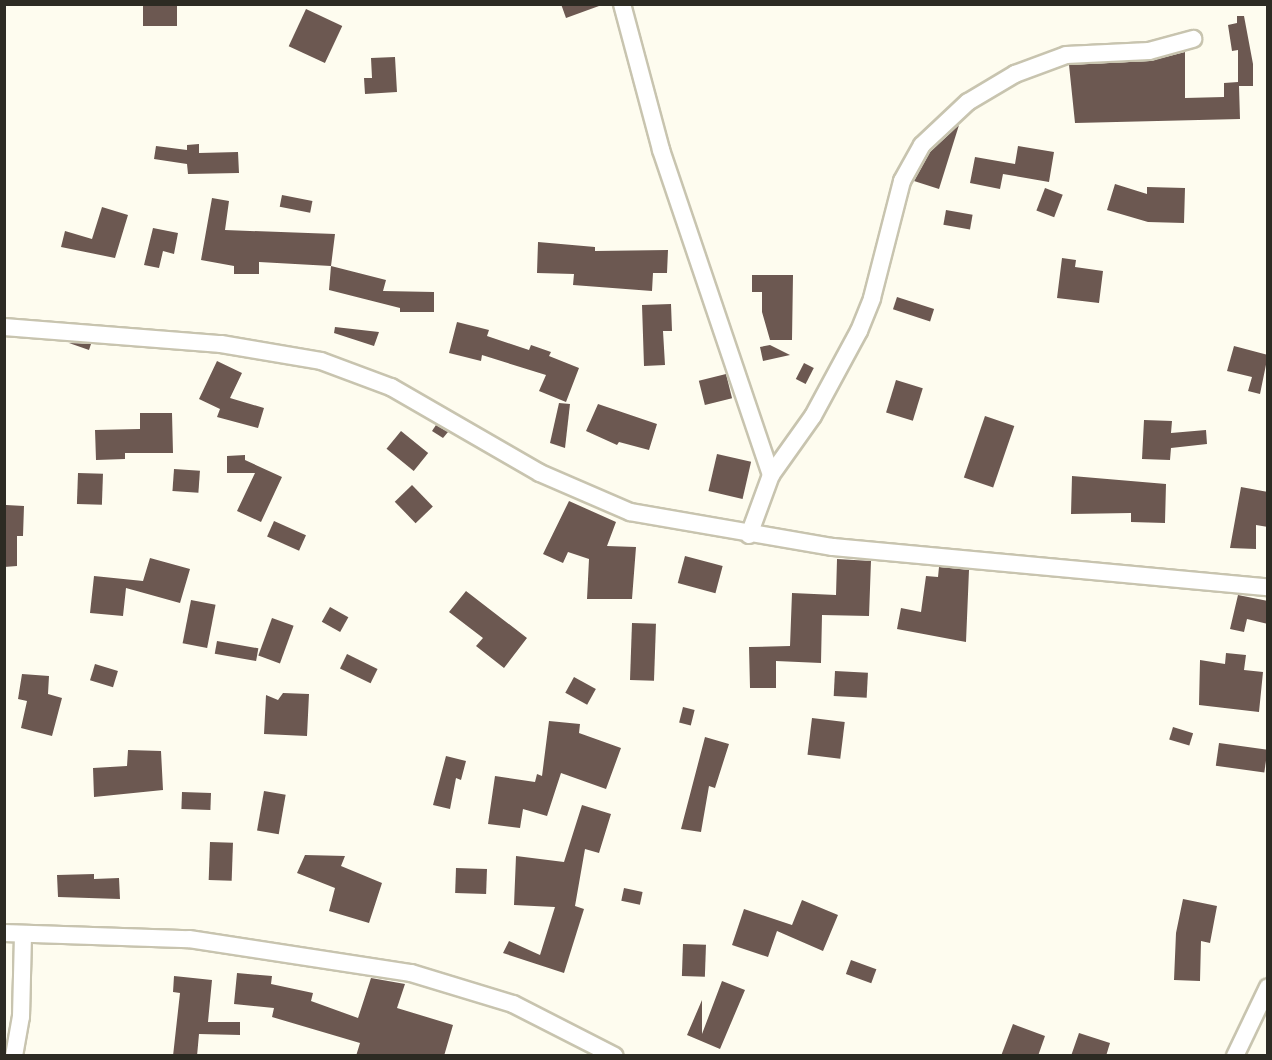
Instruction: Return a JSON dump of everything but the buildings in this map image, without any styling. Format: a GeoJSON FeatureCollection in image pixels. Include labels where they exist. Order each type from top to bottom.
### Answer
{"type":"FeatureCollection","features":[{"type":"Feature","properties":{"kind":"street"},"geometry":{"type":"LineString","coordinates":[[622,4],[665,161],[771,475]]}},
{"type":"Feature","properties":{"kind":"street"},"geometry":{"type":"LineString","coordinates":[[749,535],[771,475],[813,417],[843,364],[872,298],[902,181],[922,145],[947,118],[1015,74],[1066,55],[1149,51],[1193,39]]}},
{"type":"Feature","properties":{"kind":"street"},"geometry":{"type":"LineString","coordinates":[[4,327],[221,344],[321,361],[390,387],[529,468],[630,512],[832,548],[1268,587]]}},
{"type":"Feature","properties":{"kind":"street"},"geometry":{"type":"LineString","coordinates":[[4,933],[189,939],[411,973],[513,1004],[615,1056]]}},
{"type":"Feature","properties":{"kind":"street"},"geometry":{"type":"LineString","coordinates":[[14,1056],[21,1017],[23,934]]}},
{"type":"Feature","properties":{"kind":"street"},"geometry":{"type":"LineString","coordinates":[[1235,1056],[1268,987]]}}]}
